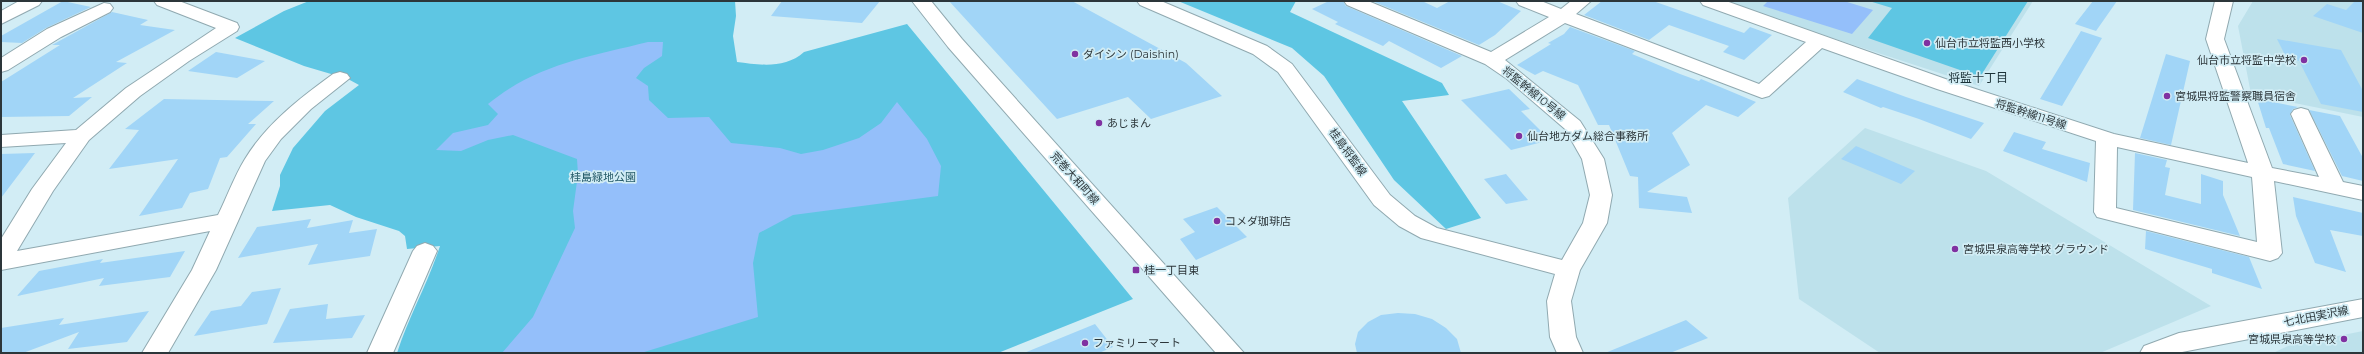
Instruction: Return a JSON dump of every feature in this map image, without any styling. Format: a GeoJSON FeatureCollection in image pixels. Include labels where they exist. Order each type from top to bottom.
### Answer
{"type":"FeatureCollection","features":[{"type":"Feature","properties":{"kind":"street"},"geometry":{"type":"LineString","coordinates":[[1,18],[33,1]]}},
{"type":"Feature","properties":{"kind":"street"},"geometry":{"type":"LineString","coordinates":[[1,258],[43,189],[82,136],[132,92],[182,57],[230,27],[163,1]]}},
{"type":"Feature","properties":{"kind":"street","name":"荒巻大和町線"},"geometry":{"type":"LineString","coordinates":[[921,1],[955,43],[1231,353]]}},
{"type":"Feature","properties":{"kind":"street","name":"桂島将監線"},"geometry":{"type":"LineString","coordinates":[[1146,1],[1260,50],[1285,68],[1302,89],[1382,200],[1407,221],[1429,232],[1568,270]]}},
{"type":"Feature","properties":{"kind":"street"},"geometry":{"type":"LineString","coordinates":[[1353,1],[1492,60]]}},
{"type":"Feature","properties":{"kind":"street"},"geometry":{"type":"LineString","coordinates":[[1525,1],[1762,92],[1820,40]]}},
{"type":"Feature","properties":{"kind":"street","name":"将監幹線10号線"},"geometry":{"type":"LineString","coordinates":[[1570,353],[1563,337],[1559,301],[1568,270],[1595,223],[1600,195],[1593,159],[1573,126],[1514,75],[1492,60],[1563,16],[1582,1]]}},
{"type":"Feature","properties":{"kind":"street","name":"将監幹線11号線"},"geometry":{"type":"LineString","coordinates":[[1709,1],[1944,85],[2107,138],[2163,152],[2262,171],[2363,193]]}},
{"type":"Feature","properties":{"kind":"street"},"geometry":{"type":"LineString","coordinates":[[2107,138],[2105,212],[2270,253],[2262,171],[2215,39],[2224,1]]}},
{"type":"Feature","properties":{"kind":"street"},"geometry":{"type":"LineString","coordinates":[[1,66],[54,33],[104,8]]}},
{"type":"Feature","properties":{"kind":"street"},"geometry":{"type":"LineString","coordinates":[[155,353],[204,270],[255,160],[274,135],[304,105],[340,78]]}},
{"type":"Feature","properties":{"kind":"street"},"geometry":{"type":"LineString","coordinates":[[2301,114],[2335,188]]}},
{"type":"Feature","properties":{"kind":"street"},"geometry":{"type":"LineString","coordinates":[[1,141],[82,136]]}},
{"type":"Feature","properties":{"kind":"street"},"geometry":{"type":"LineString","coordinates":[[1,262],[228,221]]}},
{"type":"Feature","properties":{"kind":"street"},"geometry":{"type":"LineString","coordinates":[[380,353],[425,251]]}},
{"type":"Feature","properties":{"kind":"street","name":"七北田実沢線"},"geometry":{"type":"LineString","coordinates":[[2153,353],[2179,342],[2363,308]]}},
{"type":"Feature","properties":{"kind":"shaded area","name":"仙台市立将監西小学校"},"geometry":{"type":"Polygon","coordinates":[[[1719,1],[2033,1],[1979,86],[1719,1]]]}},
{"type":"Feature","properties":{"kind":"shaded area"},"geometry":{"type":"Polygon","coordinates":[[[1768,1],[1844,1],[1873,10],[1852,34],[1763,6],[1768,1]]]}},
{"type":"Feature","properties":{"kind":"shaded area","name":"仙台市立将監中学校"},"geometry":{"type":"Polygon","coordinates":[[[2253,1],[2363,1],[2363,117],[2251,94],[2238,26],[2253,1]]]}},
{"type":"Feature","properties":{"kind":"shaded area"},"geometry":{"type":"Polygon","coordinates":[[[648,42],[663,42],[662,56],[644,68],[636,78],[648,86],[649,100],[668,118],[709,117],[731,143],[780,148],[801,154],[823,150],[859,138],[881,123],[897,102],[927,139],[941,166],[938,196],[793,215],[759,233],[753,263],[758,317],[641,353],[502,353],[533,317],[575,228],[573,211],[578,174],[577,159],[513,135],[488,140],[461,151],[436,150],[453,133],[488,125],[498,114],[488,104],[506,90],[525,80],[564,64],[648,42]]]}},
{"type":"Feature","properties":{"kind":"shaded area","name":"宮城県泉高等学校 グラウンド"},"geometry":{"type":"Polygon","coordinates":[[[1865,128],[1986,171],[2211,306],[2100,353],[1880,353],[1799,299],[1788,198],[1865,128]]]}},
{"type":"Feature","properties":{"kind":"shaded area","name":"宮城県泉高等学校"},"geometry":{"type":"Polygon","coordinates":[[[2363,331],[2363,353],[2273,353],[2288,346],[2363,331]]]}},
{"type":"Feature","properties":{"kind":"green space","name":"桂島緑地公園"},"geometry":{"type":"Polygon","coordinates":[[[309,1],[735,1],[736,16],[733,36],[737,62],[763,65],[789,61],[804,52],[907,24],[1133,299],[998,353],[397,353],[440,246],[407,249],[405,236],[399,231],[356,217],[330,205],[272,211],[280,186],[280,175],[293,148],[325,111],[359,85],[348,79],[304,66],[235,38],[284,11],[309,1]]]}},
{"type":"Feature","properties":{"kind":"green space"},"geometry":{"type":"Polygon","coordinates":[[[1178,1],[1296,1],[1290,12],[1442,83],[1449,95],[1402,101],[1481,218],[1446,229],[1394,180],[1324,76],[1292,48],[1178,1]]]}},
{"type":"Feature","properties":{"kind":"green space"},"geometry":{"type":"Polygon","coordinates":[[[1869,1],[2028,1],[1980,77],[1868,38],[1892,8],[1869,1]]]}},
{"type":"Feature","properties":{"kind":"building"},"geometry":{"type":"Polygon","coordinates":[[[63,1],[91,7],[46,28],[22,43],[1,42],[1,36],[63,1]]]}},
{"type":"Feature","properties":{"kind":"building"},"geometry":{"type":"Polygon","coordinates":[[[782,1],[880,1],[862,23],[771,16],[782,1]]]}},
{"type":"Feature","properties":{"kind":"building"},"geometry":{"type":"Polygon","coordinates":[[[949,1],[1072,1],[1186,63],[1222,96],[1151,119],[1128,97],[1057,119],[949,1]]]}},
{"type":"Feature","properties":{"kind":"building"},"geometry":{"type":"Polygon","coordinates":[[[1329,1],[1343,1],[1346,6],[1462,56],[1441,68],[1389,41],[1383,46],[1335,24],[1338,22],[1312,9],[1329,1]]]}},
{"type":"Feature","properties":{"kind":"building"},"geometry":{"type":"Polygon","coordinates":[[[1372,1],[1422,1],[1437,8],[1450,1],[1497,1],[1521,11],[1495,35],[1479,45],[1372,1]]]}},
{"type":"Feature","properties":{"kind":"building"},"geometry":{"type":"Polygon","coordinates":[[[1602,1],[1653,1],[1744,33],[1750,27],[1772,35],[1744,60],[1723,52],[1729,46],[1669,25],[1649,40],[1584,15],[1602,1]]]}},
{"type":"Feature","properties":{"kind":"building"},"geometry":{"type":"Polygon","coordinates":[[[2093,1],[2117,1],[2096,31],[2075,24],[2093,1]]]}},
{"type":"Feature","properties":{"kind":"building"},"geometry":{"type":"Polygon","coordinates":[[[2355,1],[2363,1],[2363,33],[2313,16],[2327,4],[2346,10],[2355,1]]]}},
{"type":"Feature","properties":{"kind":"building"},"geometry":{"type":"Polygon","coordinates":[[[112,12],[148,20],[140,25],[175,30],[116,62],[127,63],[73,98],[92,97],[69,116],[1,117],[1,82],[60,45],[52,45],[112,12]]]}},
{"type":"Feature","properties":{"kind":"building"},"geometry":{"type":"Polygon","coordinates":[[[1570,27],[1635,51],[1632,54],[1680,74],[1699,81],[1701,79],[1756,102],[1738,117],[1706,105],[1672,133],[1690,165],[1647,192],[1687,197],[1692,213],[1639,208],[1638,177],[1630,176],[1609,125],[1598,125],[1578,85],[1543,71],[1535,75],[1517,65],[1551,44],[1548,43],[1564,34],[1570,27]]]}},
{"type":"Feature","properties":{"kind":"building"},"geometry":{"type":"Polygon","coordinates":[[[2081,31],[2102,38],[2062,106],[2040,99],[2081,31]]]}},
{"type":"Feature","properties":{"kind":"building"},"geometry":{"type":"Polygon","coordinates":[[[2277,39],[2341,50],[2363,91],[2363,112],[2321,104],[2299,61],[2287,59],[2277,39]]]}},
{"type":"Feature","properties":{"kind":"building"},"geometry":{"type":"Polygon","coordinates":[[[216,52],[265,61],[237,78],[188,71],[216,52]]]}},
{"type":"Feature","properties":{"kind":"building","name":"宮城県将監警察職員宿舎"},"geometry":{"type":"Polygon","coordinates":[[[2166,54],[2190,61],[2171,145],[2140,138],[2166,54]]]}},
{"type":"Feature","properties":{"kind":"building"},"geometry":{"type":"Polygon","coordinates":[[[1857,79],[1984,123],[1971,139],[1919,119],[1883,107],[1881,108],[1843,92],[1857,79]]]}},
{"type":"Feature","properties":{"kind":"building"},"geometry":{"type":"Polygon","coordinates":[[[1509,89],[1530,109],[1521,111],[1550,140],[1511,150],[1461,100],[1509,89]]]}},
{"type":"Feature","properties":{"kind":"building"},"geometry":{"type":"Polygon","coordinates":[[[164,99],[274,101],[248,124],[256,124],[227,157],[220,158],[208,189],[190,193],[182,208],[139,216],[178,159],[109,169],[139,130],[125,129],[164,99]]]}},
{"type":"Feature","properties":{"kind":"building"},"geometry":{"type":"Polygon","coordinates":[[[2257,99],[2298,107],[2293,109],[2290,115],[2315,171],[2283,164],[2269,128],[2266,128],[2257,99]]]}},
{"type":"Feature","properties":{"kind":"building"},"geometry":{"type":"Polygon","coordinates":[[[2309,110],[2340,116],[2363,158],[2363,181],[2342,176],[2309,110]]]}},
{"type":"Feature","properties":{"kind":"building"},"geometry":{"type":"Polygon","coordinates":[[[2014,132],[2046,142],[2042,149],[2090,163],[2087,182],[2003,151],[2014,132]]]}},
{"type":"Feature","properties":{"kind":"building"},"geometry":{"type":"Polygon","coordinates":[[[1856,146],[1915,171],[1901,184],[1841,159],[1856,146]]]}},
{"type":"Feature","properties":{"kind":"building"},"geometry":{"type":"Polygon","coordinates":[[[35,153],[1,198],[1,154],[35,153]]]}},
{"type":"Feature","properties":{"kind":"building"},"geometry":{"type":"Polygon","coordinates":[[[2135,153],[2167,160],[2165,167],[2170,168],[2165,195],[2201,204],[2201,174],[2223,181],[2223,195],[2240,236],[2133,210],[2135,153]]]}},
{"type":"Feature","properties":{"kind":"building"},"geometry":{"type":"Polygon","coordinates":[[[1506,174],[1528,200],[1506,204],[1484,179],[1506,174]]]}},
{"type":"Feature","properties":{"kind":"building"},"geometry":{"type":"Polygon","coordinates":[[[2293,197],[2363,213],[2363,236],[2330,230],[2346,272],[2315,263],[2296,216],[2293,197]]]}},
{"type":"Feature","properties":{"kind":"building"},"geometry":{"type":"Polygon","coordinates":[[[1217,207],[1247,237],[1196,260],[1180,239],[1195,232],[1183,219],[1217,207]]]}},
{"type":"Feature","properties":{"kind":"building"},"geometry":{"type":"Polygon","coordinates":[[[311,219],[307,228],[353,220],[349,233],[377,229],[370,256],[308,265],[318,244],[238,258],[257,227],[311,219]]]}},
{"type":"Feature","properties":{"kind":"building"},"geometry":{"type":"Polygon","coordinates":[[[2146,231],[2249,257],[2262,289],[2212,273],[2212,269],[2145,249],[2146,231]]]}},
{"type":"Feature","properties":{"kind":"building"},"geometry":{"type":"Polygon","coordinates":[[[185,251],[170,277],[99,286],[104,278],[17,296],[39,271],[103,259],[100,263],[185,251]]]}},
{"type":"Feature","properties":{"kind":"building"},"geometry":{"type":"Polygon","coordinates":[[[281,288],[267,324],[194,336],[211,311],[241,306],[252,292],[281,288]]]}},
{"type":"Feature","properties":{"kind":"building"},"geometry":{"type":"Polygon","coordinates":[[[328,304],[326,319],[365,315],[352,338],[273,343],[290,309],[328,304]]]}},
{"type":"Feature","properties":{"kind":"building"},"geometry":{"type":"Polygon","coordinates":[[[149,311],[127,342],[68,349],[79,332],[23,353],[1,353],[1,328],[64,318],[59,325],[149,311]]]}},
{"type":"Feature","properties":{"kind":"building"},"geometry":{"type":"Polygon","coordinates":[[[1398,313],[1415,314],[1432,319],[1446,328],[1457,339],[1461,353],[1357,353],[1355,344],[1358,332],[1368,322],[1381,315],[1398,313]]]}},
{"type":"Feature","properties":{"kind":"building"},"geometry":{"type":"Polygon","coordinates":[[[1686,320],[1708,338],[1670,353],[1605,353],[1686,320]]]}},
{"type":"Feature","properties":{"kind":"building"},"geometry":{"type":"Polygon","coordinates":[[[1095,324],[1113,347],[1099,353],[1024,353],[1095,324]]]}},
{"type":"Feature","properties":{"kind":"place","name":"仙台市立将監西小学校"},"geometry":{"type":"Point","coordinates":[1927,43]}},
{"type":"Feature","properties":{"kind":"place","name":"ダイシン (Daishin)"},"geometry":{"type":"Point","coordinates":[1075,54]}},
{"type":"Feature","properties":{"kind":"place","name":"仙台市立将監中学校"},"geometry":{"type":"Point","coordinates":[2304,60]}},
{"type":"Feature","properties":{"kind":"place","name":"宮城県将監警察職員宿舎"},"geometry":{"type":"Point","coordinates":[2167,96]}},
{"type":"Feature","properties":{"kind":"place","name":"あじまん"},"geometry":{"type":"Point","coordinates":[1099,123]}},
{"type":"Feature","properties":{"kind":"place","name":"仙台地方ダム総合事務所"},"geometry":{"type":"Point","coordinates":[1519,136]}},
{"type":"Feature","properties":{"kind":"place","name":"コメダ珈琲店"},"geometry":{"type":"Point","coordinates":[1217,221]}},
{"type":"Feature","properties":{"kind":"place","name":"宮城県泉高等学校 グラウンド"},"geometry":{"type":"Point","coordinates":[1955,249]}},
{"type":"Feature","properties":{"kind":"place","name":"桂一丁目東"},"geometry":{"type":"Point","coordinates":[1136,270]}},
{"type":"Feature","properties":{"kind":"place","name":"宮城県泉高等学校"},"geometry":{"type":"Point","coordinates":[2344,339]}},
{"type":"Feature","properties":{"kind":"place","name":"ファミリーマート"},"geometry":{"type":"Point","coordinates":[1085,343]}},
{"type":"Feature","properties":{"kind":"district","name":"将監十丁目"},"geometry":{"type":"Point","coordinates":[1978,77]}}]}
